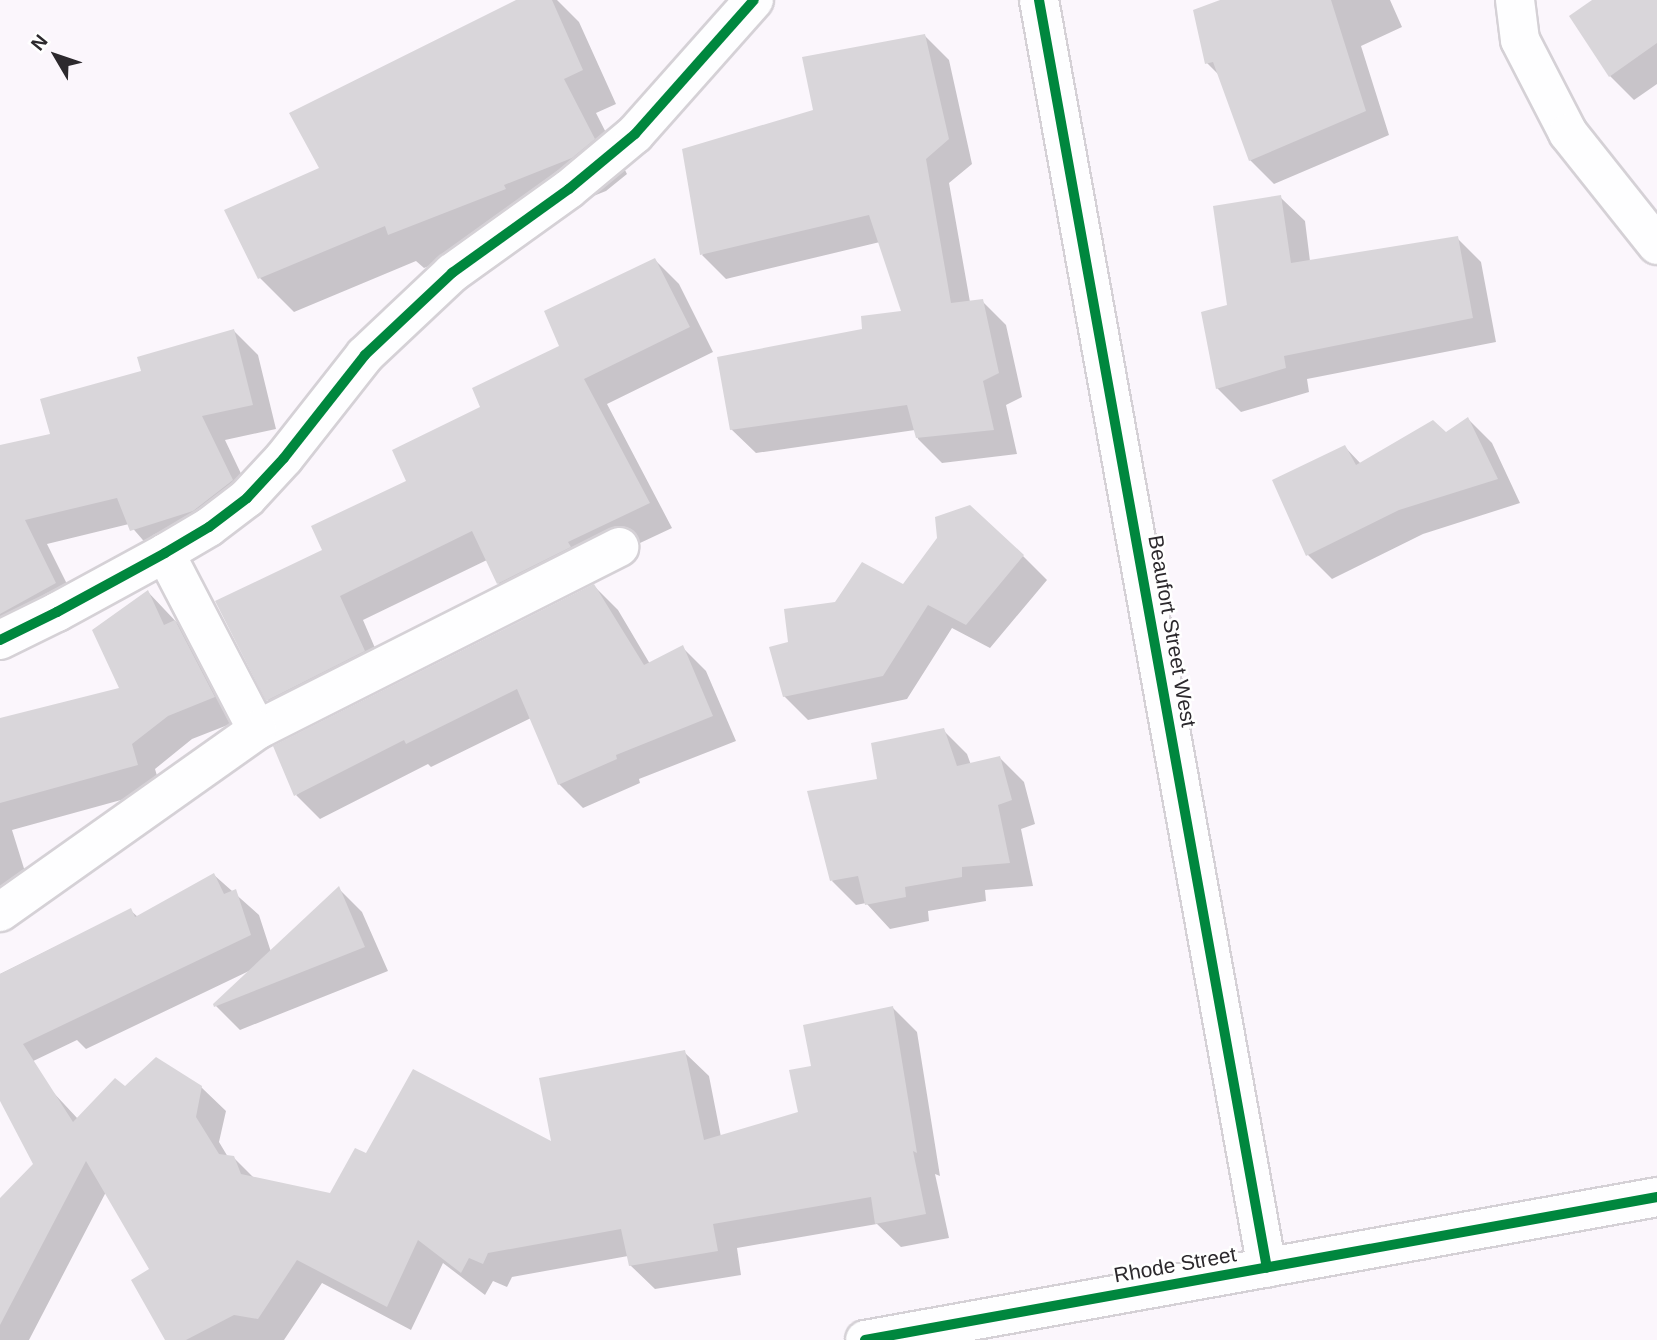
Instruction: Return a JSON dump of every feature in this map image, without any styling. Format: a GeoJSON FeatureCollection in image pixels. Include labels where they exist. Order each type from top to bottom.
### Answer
{"type":"FeatureCollection","features":[{"type":"Feature","properties":{"kind":"street"},"geometry":{"type":"LineString","coordinates":[[0,639],[57,612],[165,553],[209,527],[247,498],[284,458],[365,355],[452,273],[569,189],[635,134],[754,0]]}},
{"type":"Feature","properties":{"kind":"street","name":"Beaufort Street West"},"geometry":{"type":"LineString","coordinates":[[1039,0],[1267,1268]]}},
{"type":"Feature","properties":{"kind":"street"},"geometry":{"type":"LineString","coordinates":[[1515,0],[1520,40],[1569,133],[1657,245]]}},
{"type":"Feature","properties":{"kind":"street"},"geometry":{"type":"LineString","coordinates":[[0,912],[257,730],[619,547]]}},
{"type":"Feature","properties":{"kind":"street"},"geometry":{"type":"LineString","coordinates":[[165,553],[257,730]]}},
{"type":"Feature","properties":{"kind":"street","name":"Rhode Street"},"geometry":{"type":"LineString","coordinates":[[865,1340],[1657,1197]]}},
{"type":"Feature","properties":{"kind":"building"},"geometry":{"type":"Polygon","coordinates":[[[516,0],[552,0],[583,70],[564,79],[595,139],[572,158],[504,185],[506,189],[388,235],[385,226],[258,279],[224,210],[319,168],[289,113],[516,0]]]}},
{"type":"Feature","properties":{"kind":"building"},"geometry":{"type":"Polygon","coordinates":[[[1220,0],[1331,0],[1366,111],[1249,161],[1213,62],[1205,64],[1193,10],[1220,0]]]}},
{"type":"Feature","properties":{"kind":"building"},"geometry":{"type":"Polygon","coordinates":[[[1592,0],[1657,0],[1657,43],[1609,77],[1569,16],[1592,0]]]}},
{"type":"Feature","properties":{"kind":"building"},"geometry":{"type":"Polygon","coordinates":[[[925,34],[949,139],[926,159],[951,303],[983,299],[999,373],[983,381],[994,430],[916,438],[907,405],[730,430],[717,357],[862,329],[861,316],[901,311],[869,215],[700,255],[682,149],[813,110],[802,57],[925,34]]]}},
{"type":"Feature","properties":{"kind":"building"},"geometry":{"type":"Polygon","coordinates":[[[1281,195],[1291,263],[1458,236],[1473,318],[1284,356],[1286,368],[1216,389],[1201,312],[1227,305],[1213,206],[1281,195]]]}},
{"type":"Feature","properties":{"kind":"building"},"geometry":{"type":"Polygon","coordinates":[[[655,258],[690,327],[584,379],[650,503],[568,542],[571,547],[497,584],[472,531],[340,596],[365,651],[266,701],[215,601],[322,550],[311,526],[406,481],[392,450],[480,407],[472,388],[559,346],[544,311],[655,258]]]}},
{"type":"Feature","properties":{"kind":"building"},"geometry":{"type":"Polygon","coordinates":[[[234,329],[253,405],[202,416],[233,480],[193,511],[130,531],[117,498],[25,520],[56,583],[0,614],[0,445],[50,434],[40,399],[141,371],[137,357],[234,329]]]}},
{"type":"Feature","properties":{"kind":"building"},"geometry":{"type":"Polygon","coordinates":[[[1468,417],[1498,479],[1399,510],[1306,556],[1272,480],[1345,445],[1356,465],[1433,420],[1446,432],[1468,417]]]}},
{"type":"Feature","properties":{"kind":"building"},"geometry":{"type":"Polygon","coordinates":[[[970,505],[1024,555],[966,625],[928,605],[883,676],[783,697],[769,647],[788,642],[784,609],[835,602],[862,562],[903,584],[937,538],[935,517],[970,505]]]}},
{"type":"Feature","properties":{"kind":"building"},"geometry":{"type":"Polygon","coordinates":[[[594,584],[644,665],[683,645],[713,716],[616,755],[617,759],[558,785],[517,689],[406,744],[404,740],[294,796],[273,746],[594,584]]]}},
{"type":"Feature","properties":{"kind":"building"},"geometry":{"type":"Polygon","coordinates":[[[148,590],[164,625],[175,620],[215,697],[168,716],[132,744],[138,765],[0,803],[0,718],[119,688],[92,630],[148,590]]]}},
{"type":"Feature","properties":{"kind":"building"},"geometry":{"type":"Polygon","coordinates":[[[944,728],[957,766],[1000,756],[1012,800],[998,805],[1010,863],[962,867],[962,877],[905,887],[906,897],[865,905],[858,876],[830,881],[807,791],[877,779],[871,743],[944,728]]]}},
{"type":"Feature","properties":{"kind":"building"},"geometry":{"type":"Polygon","coordinates":[[[214,873],[224,894],[236,889],[251,935],[23,1044],[73,1122],[115,1078],[125,1086],[156,1057],[202,1086],[196,1117],[219,1154],[234,1156],[241,1174],[330,1193],[355,1148],[366,1153],[413,1069],[551,1141],[539,1078],[685,1050],[704,1140],[798,1112],[789,1070],[811,1066],[803,1025],[893,1006],[917,1153],[913,1151],[926,1214],[875,1224],[871,1197],[713,1224],[718,1251],[629,1266],[621,1229],[488,1253],[483,1264],[469,1258],[461,1273],[418,1240],[387,1307],[297,1260],[258,1319],[234,1315],[186,1340],[165,1340],[131,1280],[149,1269],[86,1161],[0,1325],[0,1198],[33,1164],[0,1101],[0,974],[131,908],[135,917],[214,873]]]}},
{"type":"Feature","properties":{"kind":"building"},"geometry":{"type":"Polygon","coordinates":[[[339,886],[365,947],[214,1007],[213,1004],[339,886]]]}},
{"type":"Feature","properties":{"kind":"cycle path"},"geometry":{"type":"LineString","coordinates":[[0,640],[165,553],[209,527],[247,498],[284,458],[365,355],[452,273],[569,189],[635,134],[754,0]]}},
{"type":"Feature","properties":{"kind":"cycle path"},"geometry":{"type":"LineString","coordinates":[[1039,0],[1267,1268]]}},
{"type":"Feature","properties":{"kind":"cycle path"},"geometry":{"type":"LineString","coordinates":[[865,1340],[1657,1197]]}}]}
